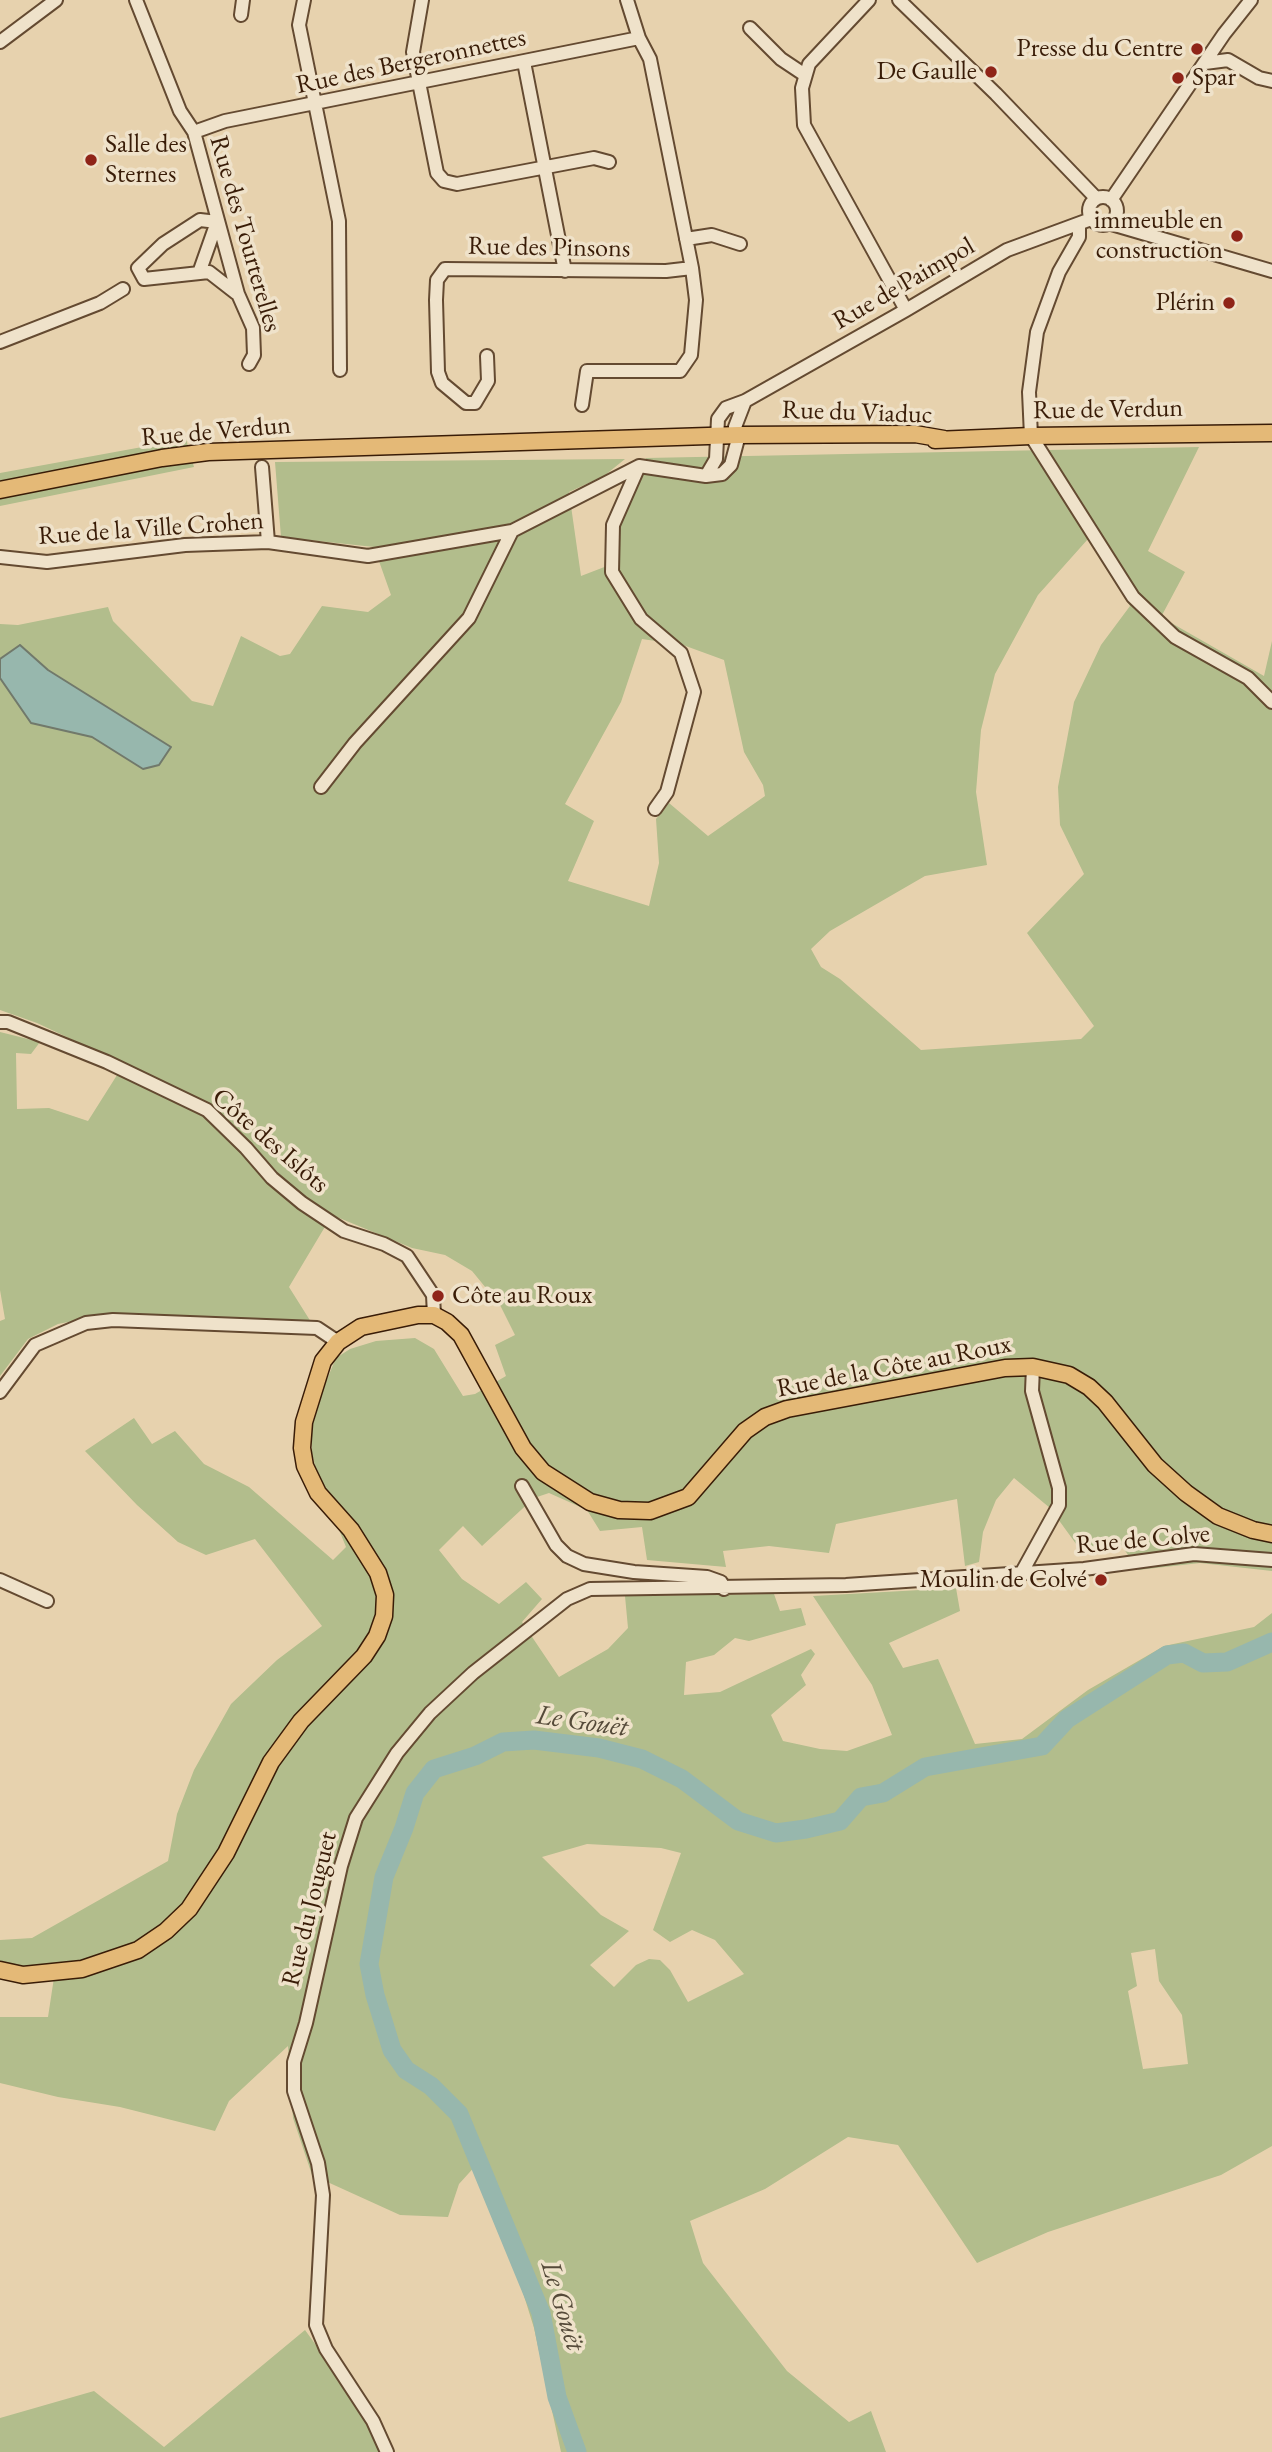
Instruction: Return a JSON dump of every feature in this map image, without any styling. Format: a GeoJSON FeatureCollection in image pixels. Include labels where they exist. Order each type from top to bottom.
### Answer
{"type":"FeatureCollection","features":[{"type":"Feature","properties":{"kind":"main road","name":"Rue de Verdun"},"geometry":{"type":"LineString","coordinates":[[944,439],[1272,433]]}},
{"type":"Feature","properties":{"kind":"main road","name":"Rue de Verdun"},"geometry":{"type":"LineString","coordinates":[[0,490],[162,457],[208,452],[439,446],[498,440],[738,439]]}},
{"type":"Feature","properties":{"kind":"main road","name":"Rue du Viaduc"},"geometry":{"type":"LineString","coordinates":[[738,439],[854,444],[944,439]]}},
{"type":"Feature","properties":{"kind":"main road"},"geometry":{"type":"LineString","coordinates":[[0,1970],[23,1975],[82,1969],[138,1950],[166,1931],[189,1909],[219,1864],[271,1762],[301,1721],[363,1656],[377,1636],[384,1616],[385,1595],[378,1573],[351,1530],[318,1493],[305,1466],[302,1448],[312,1390],[323,1361],[338,1342],[361,1327],[400,1317],[434,1315]]}},
{"type":"Feature","properties":{"kind":"main road","name":"Rue de la Côte au Roux"},"geometry":{"type":"LineString","coordinates":[[434,1315],[447,1322],[461,1335],[523,1448],[543,1472],[590,1502],[619,1510],[650,1511],[688,1497],[745,1430],[787,1409],[1006,1367],[1033,1367],[1069,1375],[1089,1387],[1105,1402],[1155,1465],[1186,1493],[1218,1516],[1253,1530],[1272,1534]]}},
{"type":"Feature","properties":{"kind":"street"},"geometry":{"type":"LineString","coordinates":[[0,42],[56,0]]}},
{"type":"Feature","properties":{"kind":"street","name":"Rue des Tourterelles"},"geometry":{"type":"LineString","coordinates":[[136,0],[180,111],[194,132],[238,294],[253,328],[254,355],[248,364]]}},
{"type":"Feature","properties":{"kind":"street"},"geometry":{"type":"LineString","coordinates":[[241,15],[243,0]]}},
{"type":"Feature","properties":{"kind":"street"},"geometry":{"type":"LineString","coordinates":[[304,0],[299,25],[339,221],[340,370]]}},
{"type":"Feature","properties":{"kind":"street"},"geometry":{"type":"LineString","coordinates":[[422,0],[414,52],[437,173],[444,181],[457,184],[594,158],[609,162]]}},
{"type":"Feature","properties":{"kind":"street"},"geometry":{"type":"LineString","coordinates":[[582,405],[587,371],[680,371],[688,362],[696,300],[650,59],[639,38],[627,0]]}},
{"type":"Feature","properties":{"kind":"street"},"geometry":{"type":"LineString","coordinates":[[869,0],[821,48],[805,75],[802,105],[809,139],[906,310]]}},
{"type":"Feature","properties":{"kind":"street"},"geometry":{"type":"LineString","coordinates":[[899,0],[996,94],[1096,198],[1111,200],[1116,207],[1112,219]]}},
{"type":"Feature","properties":{"kind":"street"},"geometry":{"type":"LineString","coordinates":[[1111,200],[1224,34],[1251,0]]}},
{"type":"Feature","properties":{"kind":"street"},"geometry":{"type":"LineString","coordinates":[[750,28],[781,59],[805,75]]}},
{"type":"Feature","properties":{"kind":"street"},"geometry":{"type":"LineString","coordinates":[[1224,34],[1228,60]]}},
{"type":"Feature","properties":{"kind":"street","name":"Rue des Bergeronnettes"},"geometry":{"type":"LineString","coordinates":[[194,132],[225,121],[639,38]]}},
{"type":"Feature","properties":{"kind":"street"},"geometry":{"type":"LineString","coordinates":[[1205,63],[1228,60],[1259,78],[1272,80]]}},
{"type":"Feature","properties":{"kind":"street"},"geometry":{"type":"LineString","coordinates":[[524,62],[547,167],[565,271]]}},
{"type":"Feature","properties":{"kind":"street"},"geometry":{"type":"LineString","coordinates":[[1096,198],[1079,237],[1059,272],[1037,332],[1029,392],[1031,436],[1133,597],[1175,637],[1248,678],[1272,702]]}},
{"type":"Feature","properties":{"kind":"street"},"geometry":{"type":"LineString","coordinates":[[1085,221],[1099,224],[1112,219],[1146,234],[1272,271]]}},
{"type":"Feature","properties":{"kind":"street"},"geometry":{"type":"LineString","coordinates":[[199,273],[217,222],[200,220],[163,244],[138,268],[144,279],[209,272],[222,279],[238,294]]}},
{"type":"Feature","properties":{"kind":"street","name":"Rue de Paimpol"},"geometry":{"type":"LineString","coordinates":[[706,476],[716,459],[718,419],[726,408],[745,401],[1007,250],[1085,221]]}},
{"type":"Feature","properties":{"kind":"street"},"geometry":{"type":"LineString","coordinates":[[686,239],[712,235],[740,244]]}},
{"type":"Feature","properties":{"kind":"street","name":"Rue des Pinsons"},"geometry":{"type":"LineString","coordinates":[[487,356],[488,381],[475,404],[456,396],[442,383],[436,300],[437,280],[445,269],[666,271],[692,268]]}},
{"type":"Feature","properties":{"kind":"street"},"geometry":{"type":"LineString","coordinates":[[0,342],[100,303],[123,289]]}},
{"type":"Feature","properties":{"kind":"street"},"geometry":{"type":"LineString","coordinates":[[655,808],[667,792],[694,692],[681,653],[641,619],[612,572],[613,525],[639,466],[706,476],[722,474],[731,465],[738,439],[735,427],[745,401]]}},
{"type":"Feature","properties":{"kind":"street","name":"Rue de la Ville Crohen"},"geometry":{"type":"LineString","coordinates":[[0,556],[47,562],[185,545],[268,541],[368,556],[512,531],[639,466]]}},
{"type":"Feature","properties":{"kind":"street"},"geometry":{"type":"LineString","coordinates":[[262,467],[268,541]]}},
{"type":"Feature","properties":{"kind":"street"},"geometry":{"type":"LineString","coordinates":[[321,787],[355,743],[470,618],[512,531]]}},
{"type":"Feature","properties":{"kind":"street","name":"Côte des Islôts"},"geometry":{"type":"LineString","coordinates":[[0,1022],[9,1021],[107,1062],[207,1110],[272,1178],[302,1203],[344,1231],[384,1244],[407,1256],[433,1295],[434,1315]]}},
{"type":"Feature","properties":{"kind":"street"},"geometry":{"type":"LineString","coordinates":[[0,1392],[35,1345],[86,1323],[113,1320],[317,1328],[338,1342]]}},
{"type":"Feature","properties":{"kind":"street"},"geometry":{"type":"LineString","coordinates":[[1022,1572],[1059,1505],[1059,1488],[1032,1391],[1033,1367]]}},
{"type":"Feature","properties":{"kind":"street"},"geometry":{"type":"LineString","coordinates":[[522,1486],[556,1545],[567,1556],[584,1564],[634,1572],[707,1577],[721,1583],[724,1589]]}},
{"type":"Feature","properties":{"kind":"street","name":"Rue de Colve"},"geometry":{"type":"LineString","coordinates":[[724,1589],[846,1585],[1084,1569],[1195,1554],[1272,1560]]}},
{"type":"Feature","properties":{"kind":"street"},"geometry":{"type":"LineString","coordinates":[[0,1580],[47,1601]]}},
{"type":"Feature","properties":{"kind":"street","name":"Rue du Jouguet"},"geometry":{"type":"LineString","coordinates":[[387,2452],[373,2421],[326,2349],[316,2325],[323,2195],[318,2163],[294,2091],[294,2062],[306,2023],[341,1866],[356,1818],[397,1753],[430,1713],[473,1674],[567,1599],[590,1589],[612,1586],[724,1589]]}},
{"type":"Feature","properties":{"kind":"green space"},"geometry":{"type":"Polygon","coordinates":[[[186,439],[194,467],[0,506],[0,473],[186,439]]]}},
{"type":"Feature","properties":{"kind":"green space"},"geometry":{"type":"Polygon","coordinates":[[[1199,447],[1148,551],[1185,572],[1161,617],[1264,676],[1272,641],[1272,1571],[1200,1563],[1138,1570],[1120,1543],[1079,1548],[1050,1508],[1014,1478],[996,1500],[983,1532],[979,1562],[965,1566],[957,1499],[836,1524],[829,1553],[769,1546],[723,1551],[726,1567],[647,1560],[642,1527],[600,1531],[587,1510],[549,1493],[534,1498],[482,1546],[463,1526],[439,1550],[462,1579],[499,1604],[526,1582],[542,1599],[522,1622],[559,1677],[608,1649],[628,1628],[625,1596],[774,1594],[780,1611],[801,1608],[806,1625],[749,1641],[735,1638],[714,1655],[686,1662],[684,1695],[720,1692],[811,1649],[815,1654],[801,1675],[806,1685],[771,1715],[783,1741],[820,1749],[847,1751],[892,1735],[872,1685],[813,1596],[956,1588],[960,1611],[889,1643],[903,1668],[938,1659],[975,1744],[1022,1739],[1088,1690],[1164,1646],[1254,1627],[1272,1613],[1272,2146],[1221,2175],[1048,2232],[977,2263],[898,2145],[848,2137],[765,2189],[690,2221],[703,2263],[787,2371],[849,2422],[871,2411],[886,2452],[561,2452],[534,2328],[492,2193],[478,2163],[459,2184],[448,2217],[400,2215],[312,2175],[293,2118],[288,2046],[229,2101],[215,2131],[120,2107],[58,2097],[0,2083],[0,2017],[48,2017],[55,1971],[0,1962],[0,1940],[32,1938],[168,1861],[177,1814],[194,1770],[231,1704],[277,1660],[322,1626],[255,1539],[206,1555],[178,1542],[137,1505],[85,1451],[134,1418],[152,1444],[175,1431],[204,1464],[249,1487],[333,1560],[346,1547],[317,1475],[312,1453],[311,1417],[336,1358],[350,1349],[376,1341],[415,1338],[434,1349],[463,1396],[475,1394],[506,1376],[495,1345],[515,1335],[500,1305],[472,1271],[445,1255],[412,1248],[332,1215],[289,1287],[311,1322],[103,1315],[58,1324],[28,1339],[0,1376],[0,1321],[5,1319],[0,1290],[0,1032],[40,1042],[31,1054],[16,1053],[17,1109],[49,1108],[88,1121],[124,1064],[37,1023],[0,1010],[0,678],[31,723],[92,737],[144,769],[159,764],[170,748],[48,670],[20,646],[0,659],[0,624],[18,625],[108,607],[113,621],[192,701],[213,706],[241,636],[280,656],[290,654],[322,606],[368,612],[391,595],[374,547],[281,537],[275,462],[625,459],[604,476],[569,492],[581,576],[620,561],[619,521],[646,458],[1199,447]],[[1088,539],[1038,595],[995,674],[981,730],[976,792],[987,865],[925,876],[830,931],[811,949],[821,967],[840,979],[921,1050],[1081,1039],[1094,1026],[1027,933],[1084,874],[1060,825],[1058,787],[1074,702],[1101,645],[1130,606],[1088,539]],[[642,639],[621,702],[565,804],[594,821],[568,881],[649,906],[659,863],[656,819],[669,803],[708,836],[765,796],[763,785],[744,752],[724,660],[683,645],[642,639]],[[587,1844],[542,1857],[601,1915],[629,1931],[590,1965],[614,1987],[636,1965],[649,1959],[660,1960],[670,1970],[688,2002],[744,1974],[715,1940],[692,1930],[670,1942],[653,1930],[681,1853],[661,1848],[587,1844]],[[1155,1949],[1131,1953],[1137,1986],[1128,1991],[1143,2069],[1188,2064],[1182,2015],[1159,1981],[1155,1949]]]}},
{"type":"Feature","properties":{"kind":"green space"},"geometry":{"type":"Polygon","coordinates":[[[305,2330],[350,2392],[369,2423],[380,2452],[0,2452],[0,2418],[94,2391],[164,2447],[305,2330]]]}},
{"type":"Feature","properties":{"kind":"water"},"geometry":{"type":"Polygon","coordinates":[[[20,645],[48,670],[171,747],[159,765],[143,769],[92,737],[31,723],[0,678],[0,659],[20,645]]]}},
{"type":"Feature","properties":{"kind":"waterway","name":"Le Gouët"},"geometry":{"type":"LineString","coordinates":[[577,2452],[557,2397],[541,2313],[459,2114],[431,2086],[406,2070],[392,2050],[375,1995],[369,1964],[384,1877],[415,1793],[434,1769],[475,1756],[503,1742],[534,1740],[599,1748],[642,1759],[682,1779],[738,1821],[776,1833],[806,1829],[840,1821],[861,1797],[883,1793],[925,1767],[1042,1746],[1067,1719],[1167,1655],[1184,1653],[1203,1663],[1227,1662],[1272,1642]]}},
{"type":"Feature","properties":{"kind":"place","name":"Presse du Centre"},"geometry":{"type":"Point","coordinates":[1197,49]}},
{"type":"Feature","properties":{"kind":"place","name":"De Gaulle"},"geometry":{"type":"Point","coordinates":[991,72]}},
{"type":"Feature","properties":{"kind":"place","name":"Spar"},"geometry":{"type":"Point","coordinates":[1178,78]}},
{"type":"Feature","properties":{"kind":"place","name":"Salle des Sternes"},"geometry":{"type":"Point","coordinates":[91,160]}},
{"type":"Feature","properties":{"kind":"place","name":"immeuble en construction"},"geometry":{"type":"Point","coordinates":[1237,236]}},
{"type":"Feature","properties":{"kind":"place","name":"Plérin"},"geometry":{"type":"Point","coordinates":[1229,303]}},
{"type":"Feature","properties":{"kind":"place","name":"Côte au Roux"},"geometry":{"type":"Point","coordinates":[438,1296]}},
{"type":"Feature","properties":{"kind":"place","name":"Moulin de Colvé"},"geometry":{"type":"Point","coordinates":[1101,1580]}}]}
